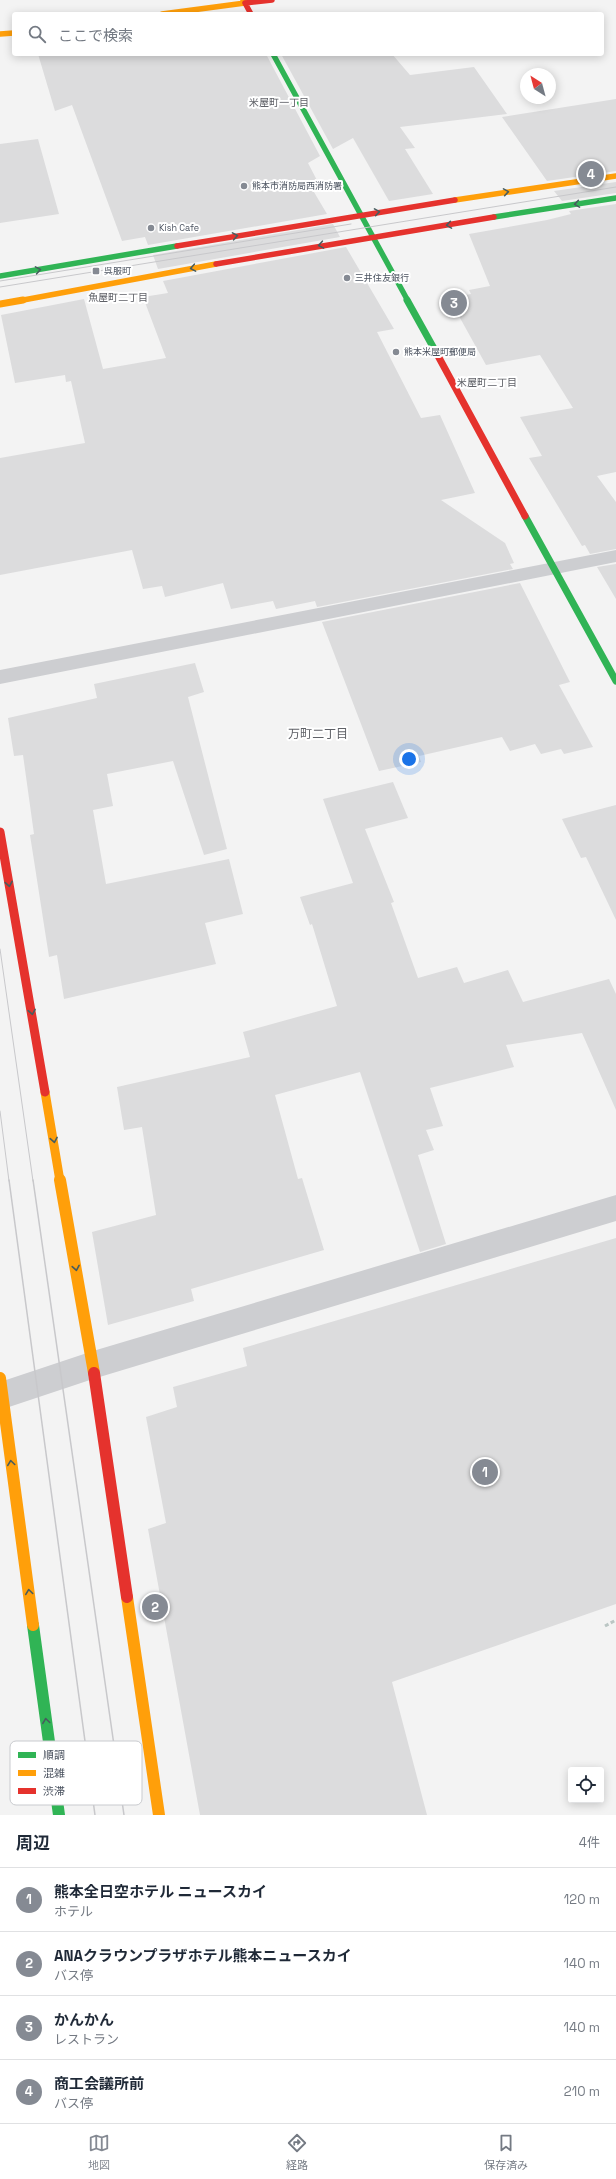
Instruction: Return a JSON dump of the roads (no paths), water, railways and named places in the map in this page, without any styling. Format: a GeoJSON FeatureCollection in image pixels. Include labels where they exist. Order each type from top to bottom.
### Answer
{"type":"FeatureCollection","features":[{"type":"Feature","properties":{"kind":"street"},"geometry":{"type":"LineString","coordinates":[[176,12],[244,2],[272,0]]}},
{"type":"Feature","properties":{"kind":"street"},"geometry":{"type":"LineString","coordinates":[[244,2],[250,12]]}},
{"type":"Feature","properties":{"kind":"street"},"geometry":{"type":"LineString","coordinates":[[0,34],[12,33]]}},
{"type":"Feature","properties":{"kind":"street"},"geometry":{"type":"LineString","coordinates":[[274,56],[360,214],[374,236],[616,681]]}},
{"type":"Feature","properties":{"kind":"street"},"geometry":{"type":"LineString","coordinates":[[0,276],[360,214],[616,176]]}},
{"type":"Feature","properties":{"kind":"street"},"geometry":{"type":"LineString","coordinates":[[0,304],[374,236],[616,198]]}},
{"type":"Feature","properties":{"kind":"street"},"geometry":{"type":"LineString","coordinates":[[0,676],[616,556]]}},
{"type":"Feature","properties":{"kind":"street"},"geometry":{"type":"LineString","coordinates":[[0,832],[93,1365],[159,1815]]}},
{"type":"Feature","properties":{"kind":"street"},"geometry":{"type":"LineString","coordinates":[[49,1741],[1,1389],[93,1365],[616,1208]]}},
{"type":"Feature","properties":{"kind":"street"},"geometry":{"type":"LineString","coordinates":[[58,1805],[59,1815]]}},
{"type":"Feature","properties":{"kind":"tram line"},"geometry":{"type":"LineString","coordinates":[[0,287],[616,187]]}},
{"type":"Feature","properties":{"kind":"tram line"},"geometry":{"type":"LineString","coordinates":[[0,281],[351,224]]}},
{"type":"Feature","properties":{"kind":"tram line"},"geometry":{"type":"LineString","coordinates":[[0,949],[33,1181]]}},
{"type":"Feature","properties":{"kind":"tram line"},"geometry":{"type":"LineString","coordinates":[[0,1111],[9,1181]]}},
{"type":"Feature","properties":{"kind":"tram line"},"geometry":{"type":"LineString","coordinates":[[9,1180],[85,1741]]}},
{"type":"Feature","properties":{"kind":"tram line"},"geometry":{"type":"LineString","coordinates":[[33,1180],[113,1741]]}},
{"type":"Feature","properties":{"kind":"tram line"},"geometry":{"type":"LineString","coordinates":[[94,1805],[95,1815]]}},
{"type":"Feature","properties":{"kind":"tram line"},"geometry":{"type":"LineString","coordinates":[[123,1805],[124,1815]]}},
{"type":"Feature","properties":{"kind":"place","name":"商工会議所前"},"geometry":{"type":"Point","coordinates":[591,174]}},
{"type":"Feature","properties":{"kind":"place","name":"熊本市消防局西消防署"},"geometry":{"type":"Point","coordinates":[244,186]}},
{"type":"Feature","properties":{"kind":"place","name":"Kish Cafe"},"geometry":{"type":"Point","coordinates":[151,228]}},
{"type":"Feature","properties":{"kind":"place","name":"呉服町"},"geometry":{"type":"Point","coordinates":[96,271]}},
{"type":"Feature","properties":{"kind":"place","name":"三井住友銀行"},"geometry":{"type":"Point","coordinates":[347,278]}},
{"type":"Feature","properties":{"kind":"place","name":"かんかん"},"geometry":{"type":"Point","coordinates":[454,303]}},
{"type":"Feature","properties":{"kind":"place","name":"熊本米屋町郵便局"},"geometry":{"type":"Point","coordinates":[396,352]}},
{"type":"Feature","properties":{"kind":"place","name":"熊本全日空ホテル ニュースカイ"},"geometry":{"type":"Point","coordinates":[485,1472]}},
{"type":"Feature","properties":{"kind":"place","name":"ANAクラウンプラザホテル熊本ニュースカイ"},"geometry":{"type":"Point","coordinates":[155,1607]}},
{"type":"Feature","properties":{"kind":"district","name":"米屋町一丁目"},"geometry":{"type":"Point","coordinates":[279,102]}},
{"type":"Feature","properties":{"kind":"district","name":"魚屋町二丁目"},"geometry":{"type":"Point","coordinates":[118,297]}},
{"type":"Feature","properties":{"kind":"district","name":"米屋町二丁目"},"geometry":{"type":"Point","coordinates":[487,382]}},
{"type":"Feature","properties":{"kind":"district","name":"万町二丁目"},"geometry":{"type":"Point","coordinates":[318,734]}}]}
